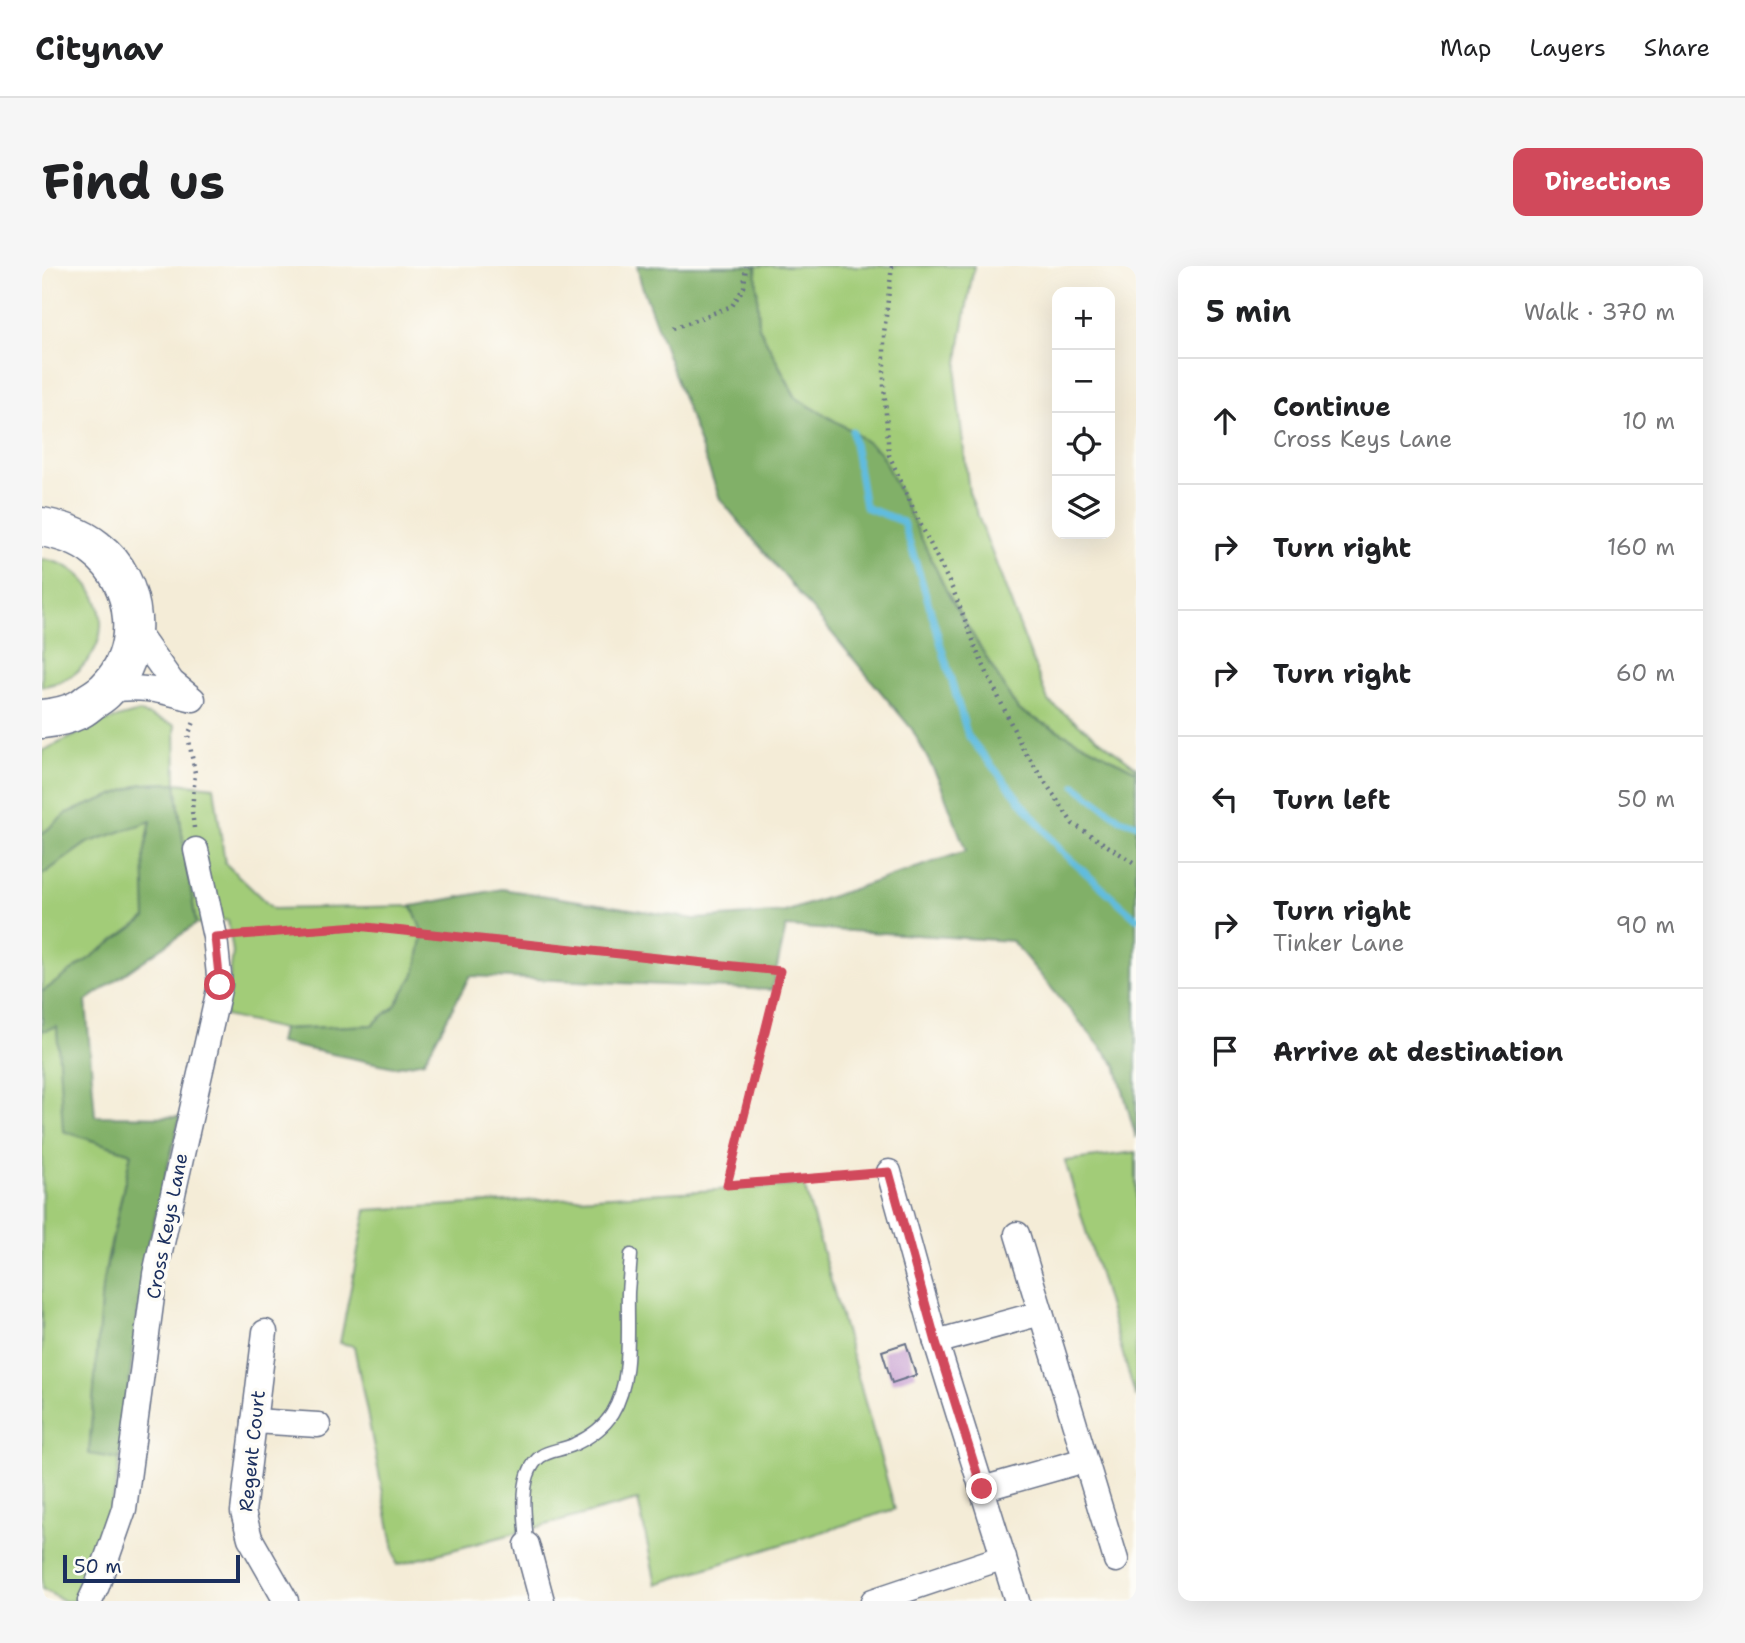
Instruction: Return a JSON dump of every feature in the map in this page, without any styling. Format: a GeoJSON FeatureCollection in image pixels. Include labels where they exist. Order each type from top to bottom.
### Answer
{"type":"FeatureCollection","features":[{"type":"Feature","properties":{"kind":"main road"},"geometry":{"type":"LineString","coordinates":[[43,720],[78,710],[106,690],[120,672],[129,651],[133,627],[128,595],[113,566],[97,549],[79,538],[47,525]]}},
{"type":"Feature","properties":{"kind":"street"},"geometry":{"type":"LineString","coordinates":[[106,690],[147,688],[193,699],[172,681],[133,627]]}},
{"type":"Feature","properties":{"kind":"street","name":"Cross Keys Lane"},"geometry":{"type":"LineString","coordinates":[[90,1601],[124,1509],[155,1274],[220,985],[215,937],[195,850]]}},
{"type":"Feature","properties":{"kind":"street"},"geometry":{"type":"LineString","coordinates":[[889,1172],[936,1342],[1017,1601]]}},
{"type":"Feature","properties":{"kind":"street"},"geometry":{"type":"LineString","coordinates":[[1017,1234],[1116,1560]]}},
{"type":"Feature","properties":{"kind":"street"},"geometry":{"type":"LineString","coordinates":[[936,1342],[1041,1313]]}},
{"type":"Feature","properties":{"kind":"street","name":"Regent Court"},"geometry":{"type":"LineString","coordinates":[[265,1332],[243,1512],[250,1538],[286,1601]]}},
{"type":"Feature","properties":{"kind":"street"},"geometry":{"type":"LineString","coordinates":[[254,1421],[318,1425]]}},
{"type":"Feature","properties":{"kind":"street"},"geometry":{"type":"LineString","coordinates":[[982,1489],[1085,1460]]}},
{"type":"Feature","properties":{"kind":"street"},"geometry":{"type":"LineString","coordinates":[[527,1545],[542,1601]]}},
{"type":"Feature","properties":{"kind":"street"},"geometry":{"type":"LineString","coordinates":[[873,1601],[1004,1557]]}},
{"type":"Feature","properties":{"kind":"lane"},"geometry":{"type":"LineString","coordinates":[[527,1545],[526,1490],[529,1474],[537,1461],[548,1452],[573,1445],[600,1429],[613,1413],[622,1392],[628,1348],[631,1255]]}},
{"type":"Feature","properties":{"kind":"path"},"geometry":{"type":"LineString","coordinates":[[674,328],[732,306],[744,287],[746,266]]}},
{"type":"Feature","properties":{"kind":"path"},"geometry":{"type":"LineString","coordinates":[[892,266],[884,332],[884,386],[889,455],[953,590],[980,658],[1023,749],[1073,824],[1136,864]]}},
{"type":"Feature","properties":{"kind":"path"},"geometry":{"type":"LineString","coordinates":[[188,735],[195,773],[192,811],[195,850]]}},
{"type":"Feature","properties":{"kind":"path"},"geometry":{"type":"LineString","coordinates":[[215,937],[357,926],[780,971],[727,1185],[889,1172]]}},
{"type":"Feature","properties":{"kind":"green space"},"geometry":{"type":"Polygon","coordinates":[[[637,266],[756,266],[759,327],[796,398],[852,431],[880,452],[948,594],[1018,710],[1136,771],[1136,1138],[1116,1065],[1012,941],[786,927],[772,990],[470,976],[424,1061],[394,1067],[279,1043],[282,1029],[372,1025],[395,1006],[416,971],[423,934],[412,906],[502,889],[695,919],[785,912],[966,851],[939,780],[912,729],[720,499],[637,266]]]}},
{"type":"Feature","properties":{"kind":"green space"},"geometry":{"type":"Polygon","coordinates":[[[756,266],[974,266],[956,384],[969,492],[1048,701],[1136,767],[1136,771],[1018,710],[852,431],[796,398],[759,327],[756,266]]]}},
{"type":"Feature","properties":{"kind":"green space"},"geometry":{"type":"Polygon","coordinates":[[[42,559],[61,564],[76,573],[97,601],[101,617],[100,635],[94,651],[82,667],[65,680],[44,686],[42,686],[42,559]]]}},
{"type":"Feature","properties":{"kind":"green space"},"geometry":{"type":"Polygon","coordinates":[[[139,712],[175,725],[176,783],[142,784],[67,813],[42,834],[42,751],[103,722],[139,712]]]}},
{"type":"Feature","properties":{"kind":"green space"},"geometry":{"type":"Polygon","coordinates":[[[176,783],[214,787],[225,863],[273,909],[412,906],[423,934],[416,971],[395,1006],[372,1025],[282,1029],[225,1016],[233,952],[228,920],[196,924],[176,783]]]}},
{"type":"Feature","properties":{"kind":"green space"},"geometry":{"type":"Polygon","coordinates":[[[176,783],[196,924],[86,1001],[95,1116],[180,1117],[144,1263],[120,1459],[89,1454],[102,1288],[131,1153],[63,1131],[57,1027],[42,1031],[42,992],[146,918],[144,855],[151,821],[87,843],[42,875],[42,834],[67,813],[142,784],[176,783]]]}},
{"type":"Feature","properties":{"kind":"green space"},"geometry":{"type":"Polygon","coordinates":[[[151,820],[145,850],[146,918],[42,992],[42,875],[87,843],[151,820]]]}},
{"type":"Feature","properties":{"kind":"green space"},"geometry":{"type":"Polygon","coordinates":[[[57,1026],[64,1131],[131,1153],[103,1280],[89,1453],[120,1459],[115,1492],[98,1552],[75,1601],[64,1601],[42,1589],[42,1031],[57,1026]]]}},
{"type":"Feature","properties":{"kind":"green space"},"geometry":{"type":"Polygon","coordinates":[[[1136,1152],[1136,1398],[1065,1161],[1136,1152]]]}},
{"type":"Feature","properties":{"kind":"green space"},"geometry":{"type":"Polygon","coordinates":[[[804,1185],[895,1509],[656,1584],[638,1500],[397,1565],[354,1346],[340,1343],[366,1210],[804,1185]]]}},
{"type":"Feature","properties":{"kind":"building"},"geometry":{"type":"Polygon","coordinates":[[[906,1343],[916,1375],[892,1383],[882,1351],[906,1343]]]}},
{"type":"Feature","properties":{"kind":"waterway"},"geometry":{"type":"LineString","coordinates":[[852,431],[865,507],[903,522],[968,736],[1061,851],[1136,918]]}},
{"type":"Feature","properties":{"kind":"waterway"},"geometry":{"type":"LineString","coordinates":[[1076,786],[1120,819],[1136,824]]}},
{"type":"Feature","properties":{"kind":"route"},"geometry":{"type":"LineString","coordinates":[[220,985],[215,937],[357,926],[780,971],[727,1185],[889,1172],[936,1342],[982,1489]]}}]}
